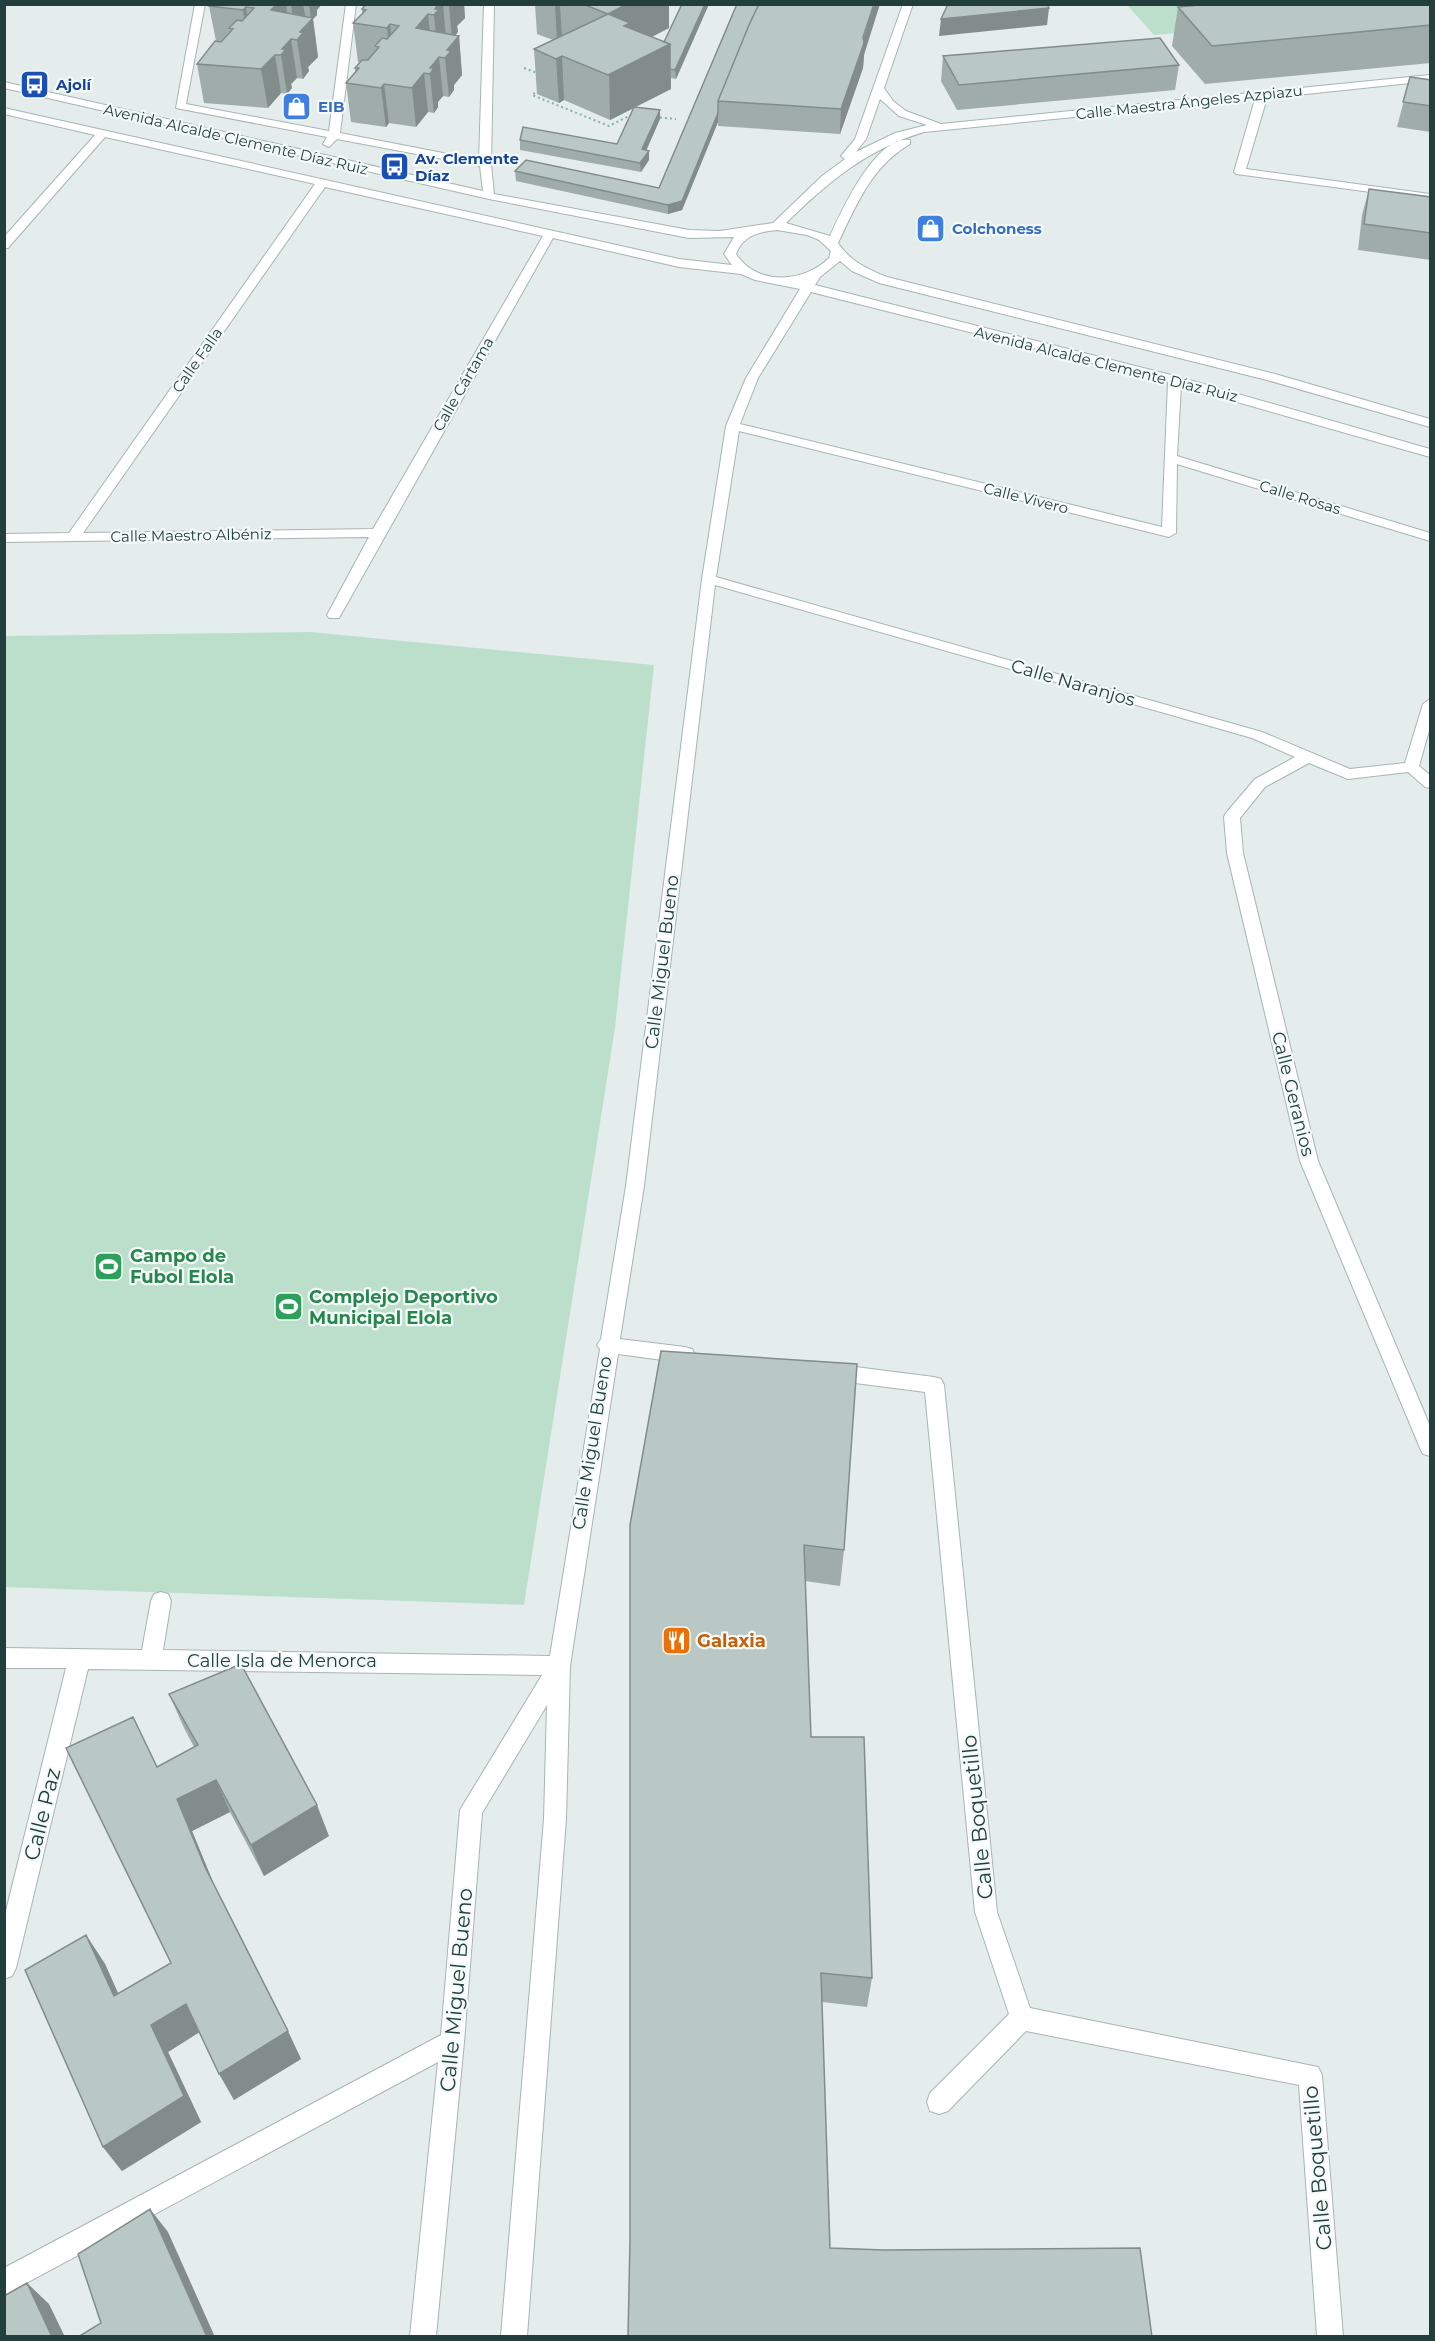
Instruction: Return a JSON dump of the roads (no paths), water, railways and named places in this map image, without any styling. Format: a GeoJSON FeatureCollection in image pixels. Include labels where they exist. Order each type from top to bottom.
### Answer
{"type":"FeatureCollection","features":[{"type":"Feature","properties":{"kind":"street"},"geometry":{"type":"LineString","coordinates":[[200,4],[180,106],[485,164]]}},
{"type":"Feature","properties":{"kind":"street"},"geometry":{"type":"LineString","coordinates":[[320,158],[334,135],[351,4]]}},
{"type":"Feature","properties":{"kind":"street"},"geometry":{"type":"LineString","coordinates":[[489,4],[485,164],[489,196]]}},
{"type":"Feature","properties":{"kind":"street"},"geometry":{"type":"LineString","coordinates":[[841,165],[860,139],[908,4]]}},
{"type":"Feature","properties":{"kind":"street","name":"Calle Maestra Ángeles Azpiazu"},"geometry":{"type":"LineString","coordinates":[[777,226],[841,165],[896,135],[947,126],[1431,78]]}},
{"type":"Feature","properties":{"kind":"street","name":"Avenida Alcalde Clemente Díaz Ruiz"},"geometry":{"type":"LineString","coordinates":[[4,85],[489,196],[689,234],[720,235],[777,226],[810,230],[856,268],[883,280],[1271,377],[1431,423]]}},
{"type":"Feature","properties":{"kind":"street"},"geometry":{"type":"LineString","coordinates":[[879,89],[891,107],[904,115],[947,126]]}},
{"type":"Feature","properties":{"kind":"street"},"geometry":{"type":"LineString","coordinates":[[1262,95],[1240,172],[1431,197]]}},
{"type":"Feature","properties":{"kind":"street","name":"Avenida Alcalde Clemente Díaz Ruiz"},"geometry":{"type":"LineString","coordinates":[[4,111],[679,263],[741,270],[754,276],[780,280],[811,281],[1175,380],[1431,453]]}},
{"type":"Feature","properties":{"kind":"street","name":"Calle Maestra Ángeles Azpiazu"},"geometry":{"type":"LineString","coordinates":[[811,281],[826,269],[868,171],[881,157],[898,146],[947,126]]}},
{"type":"Feature","properties":{"kind":"street"},"geometry":{"type":"LineString","coordinates":[[4,245],[102,133]]}},
{"type":"Feature","properties":{"kind":"street","name":"Calle Falla"},"geometry":{"type":"LineString","coordinates":[[72,538],[322,183]]}},
{"type":"Feature","properties":{"kind":"street"},"geometry":{"type":"LineString","coordinates":[[741,270],[730,254],[732,245],[751,231]]}},
{"type":"Feature","properties":{"kind":"street","name":"Calle Cártama"},"geometry":{"type":"LineString","coordinates":[[334,615],[378,533],[549,235]]}},
{"type":"Feature","properties":{"kind":"street","name":"Calle Miguel Bueno"},"geometry":{"type":"LineString","coordinates":[[514,2337],[554,1831],[559,1666],[607,1345],[634,1185],[709,579],[733,426],[752,378],[811,281]]}},
{"type":"Feature","properties":{"kind":"street","name":"Calle Vivero"},"geometry":{"type":"LineString","coordinates":[[733,426],[1169,533],[1170,458],[1175,380]]}},
{"type":"Feature","properties":{"kind":"street","name":"Calle Rosas"},"geometry":{"type":"LineString","coordinates":[[1170,458],[1431,537]]}},
{"type":"Feature","properties":{"kind":"street","name":"Calle Maestro Albéniz"},"geometry":{"type":"LineString","coordinates":[[4,538],[378,533]]}},
{"type":"Feature","properties":{"kind":"street","name":"Calle Naranjos"},"geometry":{"type":"LineString","coordinates":[[709,579],[1257,735],[1306,758],[1348,774],[1412,767]]}},
{"type":"Feature","properties":{"kind":"street"},"geometry":{"type":"LineString","coordinates":[[1431,704],[1412,767],[1431,783]]}},
{"type":"Feature","properties":{"kind":"street","name":"Calle Geranios"},"geometry":{"type":"LineString","coordinates":[[1306,758],[1260,783],[1232,817],[1235,853],[1309,1161],[1431,1448]]}},
{"type":"Feature","properties":{"kind":"street"},"geometry":{"type":"LineString","coordinates":[[607,1345],[701,1357]]}},
{"type":"Feature","properties":{"kind":"street","name":"Calle Boquetillo"},"geometry":{"type":"LineString","coordinates":[[806,1369],[934,1385],[986,1912],[1022,2018],[1310,2075],[1330,2337]]}},
{"type":"Feature","properties":{"kind":"street"},"geometry":{"type":"LineString","coordinates":[[150,1661],[161,1601]]}},
{"type":"Feature","properties":{"kind":"street","name":"Calle Isla de Menorca"},"geometry":{"type":"LineString","coordinates":[[4,1658],[433,1662],[559,1666]]}},
{"type":"Feature","properties":{"kind":"street","name":"Calle Paz"},"geometry":{"type":"LineString","coordinates":[[4,1968],[79,1660]]}},
{"type":"Feature","properties":{"kind":"street","name":"Calle Miguel Bueno"},"geometry":{"type":"LineString","coordinates":[[423,2337],[452,2042],[471,1810],[559,1666]]}},
{"type":"Feature","properties":{"kind":"street"},"geometry":{"type":"LineString","coordinates":[[939,2102],[1022,2018]]}},
{"type":"Feature","properties":{"kind":"street"},"geometry":{"type":"LineString","coordinates":[[4,2282],[452,2042]]}},
{"type":"Feature","properties":{"kind":"place","name":"Ajolí"},"geometry":{"type":"Point","coordinates":[35,84]}},
{"type":"Feature","properties":{"kind":"place","name":"EIB"},"geometry":{"type":"Point","coordinates":[297,106]}},
{"type":"Feature","properties":{"kind":"place","name":"Av. Clemente Díaz"},"geometry":{"type":"Point","coordinates":[394,167]}},
{"type":"Feature","properties":{"kind":"place","name":"Colchoness"},"geometry":{"type":"Point","coordinates":[931,228]}},
{"type":"Feature","properties":{"kind":"place","name":"Campo de Fubol Elola"},"geometry":{"type":"Point","coordinates":[109,1266]}},
{"type":"Feature","properties":{"kind":"place","name":"Complejo Deportivo Municipal Elola"},"geometry":{"type":"Point","coordinates":[288,1307]}},
{"type":"Feature","properties":{"kind":"place","name":"Galaxia"},"geometry":{"type":"Point","coordinates":[676,1641]}}]}
